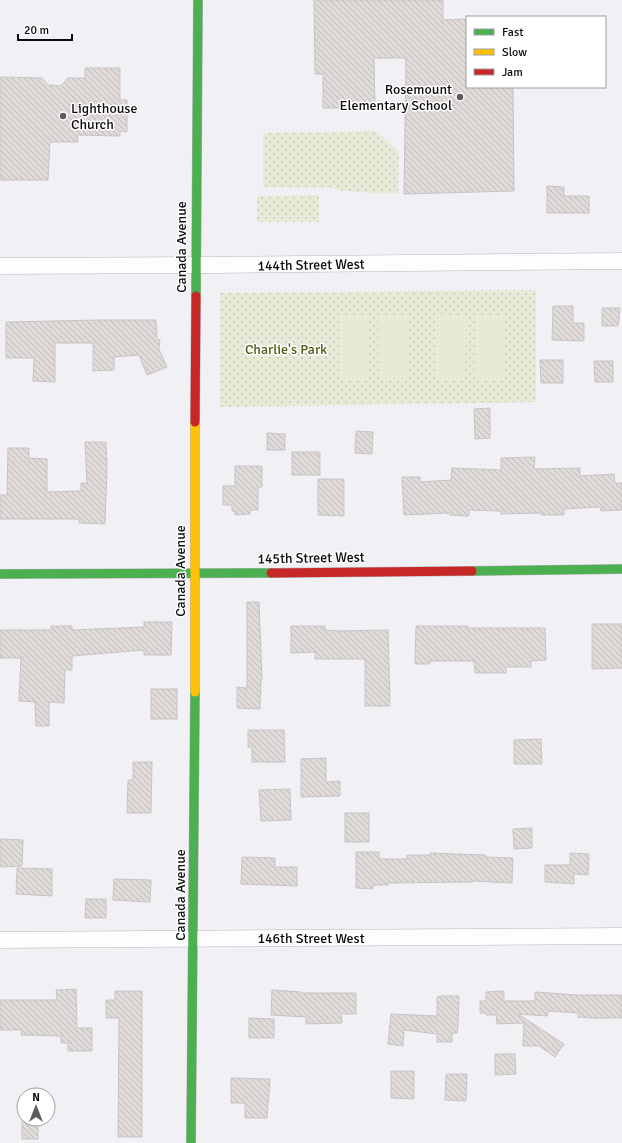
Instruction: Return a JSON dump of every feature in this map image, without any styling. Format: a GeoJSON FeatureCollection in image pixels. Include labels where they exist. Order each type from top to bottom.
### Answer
{"type":"FeatureCollection","features":[{"type":"Feature","properties":{"kind":"street","name":"Canada Avenue"},"geometry":{"type":"LineString","coordinates":[[191,1143],[194,938],[195,266],[198,0]]}},
{"type":"Feature","properties":{"kind":"street","name":"144th Street West"},"geometry":{"type":"LineString","coordinates":[[0,266],[195,266],[622,261]]}},
{"type":"Feature","properties":{"kind":"street","name":"145th Street West"},"geometry":{"type":"LineString","coordinates":[[0,574],[194,574],[622,569]]}},
{"type":"Feature","properties":{"kind":"street","name":"146th Street West"},"geometry":{"type":"LineString","coordinates":[[0,940],[622,936]]}},
{"type":"Feature","properties":{"kind":"green space"},"geometry":{"type":"Polygon","coordinates":[[[376,131],[399,152],[398,193],[371,193],[345,191],[331,188],[263,187],[263,133],[376,131]]]}},
{"type":"Feature","properties":{"kind":"green space"},"geometry":{"type":"Polygon","coordinates":[[[319,195],[319,222],[257,222],[257,196],[319,195]]]}},
{"type":"Feature","properties":{"kind":"green space","name":"Charlie's Park"},"geometry":{"type":"Polygon","coordinates":[[[536,290],[536,402],[220,407],[220,293],[536,290]]]}},
{"type":"Feature","properties":{"kind":"green space"},"geometry":{"type":"Polygon","coordinates":[[[438,314],[467,316],[465,379],[436,379],[438,314]]]}},
{"type":"Feature","properties":{"kind":"green space"},"geometry":{"type":"Polygon","coordinates":[[[378,315],[407,315],[408,378],[379,379],[378,315]]]}},
{"type":"Feature","properties":{"kind":"green space"},"geometry":{"type":"Polygon","coordinates":[[[339,316],[368,316],[369,379],[340,379],[339,316]]]}},
{"type":"Feature","properties":{"kind":"green space"},"geometry":{"type":"Polygon","coordinates":[[[476,316],[505,317],[503,381],[474,380],[476,316]]]}},
{"type":"Feature","properties":{"kind":"building","name":"Rosemount Elementary School"},"geometry":{"type":"Polygon","coordinates":[[[314,0],[443,0],[443,20],[466,19],[466,88],[513,88],[514,191],[404,194],[406,58],[374,58],[375,108],[323,108],[323,74],[315,74],[314,0]]]}},
{"type":"Feature","properties":{"kind":"building","name":"Lighthouse Church"},"geometry":{"type":"Polygon","coordinates":[[[85,68],[120,68],[120,100],[127,100],[127,132],[120,131],[120,136],[77,135],[78,142],[50,142],[48,180],[0,180],[0,77],[42,78],[48,85],[61,86],[68,78],[85,78],[85,68]]]}},
{"type":"Feature","properties":{"kind":"building"},"geometry":{"type":"Polygon","coordinates":[[[547,186],[564,187],[564,196],[589,196],[589,213],[547,213],[547,186]]]}},
{"type":"Feature","properties":{"kind":"building"},"geometry":{"type":"Polygon","coordinates":[[[553,306],[573,306],[573,323],[584,323],[584,341],[552,340],[553,306]]]}},
{"type":"Feature","properties":{"kind":"building"},"geometry":{"type":"Polygon","coordinates":[[[602,308],[620,308],[618,326],[602,326],[602,308]]]}},
{"type":"Feature","properties":{"kind":"building"},"geometry":{"type":"Polygon","coordinates":[[[156,320],[157,339],[160,340],[159,349],[167,367],[147,375],[139,355],[114,357],[114,370],[93,371],[93,343],[55,343],[55,382],[33,381],[34,358],[6,358],[6,322],[156,320]]]}},
{"type":"Feature","properties":{"kind":"building"},"geometry":{"type":"Polygon","coordinates":[[[540,360],[563,360],[563,383],[541,383],[540,360]]]}},
{"type":"Feature","properties":{"kind":"building"},"geometry":{"type":"Polygon","coordinates":[[[594,361],[613,361],[613,382],[595,382],[594,361]]]}},
{"type":"Feature","properties":{"kind":"building"},"geometry":{"type":"Polygon","coordinates":[[[490,408],[490,438],[475,439],[474,409],[490,408]]]}},
{"type":"Feature","properties":{"kind":"building"},"geometry":{"type":"Polygon","coordinates":[[[356,431],[373,432],[372,454],[355,453],[356,431]]]}},
{"type":"Feature","properties":{"kind":"building"},"geometry":{"type":"Polygon","coordinates":[[[267,433],[285,434],[285,450],[267,450],[267,433]]]}},
{"type":"Feature","properties":{"kind":"building"},"geometry":{"type":"Polygon","coordinates":[[[85,442],[106,442],[107,468],[105,524],[79,523],[79,519],[0,519],[0,495],[7,495],[8,448],[29,448],[29,458],[47,459],[47,492],[81,491],[81,483],[87,483],[85,442]]]}},
{"type":"Feature","properties":{"kind":"building"},"geometry":{"type":"Polygon","coordinates":[[[292,452],[320,452],[320,475],[292,475],[292,452]]]}},
{"type":"Feature","properties":{"kind":"building"},"geometry":{"type":"Polygon","coordinates":[[[535,457],[534,469],[580,468],[580,476],[614,474],[615,483],[622,483],[622,510],[601,511],[600,507],[564,509],[564,515],[541,515],[541,513],[501,514],[501,511],[469,510],[469,516],[450,515],[450,513],[404,515],[402,477],[420,477],[420,482],[451,480],[452,468],[501,470],[501,458],[535,457]]]}},
{"type":"Feature","properties":{"kind":"building"},"geometry":{"type":"Polygon","coordinates":[[[235,466],[262,466],[262,487],[258,487],[258,510],[250,510],[250,514],[235,515],[235,511],[232,511],[232,505],[223,505],[223,486],[235,486],[235,466]]]}},
{"type":"Feature","properties":{"kind":"building"},"geometry":{"type":"Polygon","coordinates":[[[318,479],[344,479],[344,516],[318,515],[318,479]]]}},
{"type":"Feature","properties":{"kind":"building"},"geometry":{"type":"Polygon","coordinates":[[[247,602],[259,602],[262,680],[260,709],[237,708],[237,687],[247,688],[247,602]]]}},
{"type":"Feature","properties":{"kind":"building"},"geometry":{"type":"Polygon","coordinates":[[[144,622],[172,622],[171,655],[144,655],[144,650],[72,656],[72,670],[65,670],[64,703],[49,702],[49,726],[36,726],[35,702],[19,701],[21,658],[0,658],[0,630],[51,630],[51,626],[72,626],[72,630],[144,627],[144,622]]]}},
{"type":"Feature","properties":{"kind":"building"},"geometry":{"type":"Polygon","coordinates":[[[592,624],[622,624],[622,668],[592,669],[592,624]]]}},
{"type":"Feature","properties":{"kind":"building"},"geometry":{"type":"Polygon","coordinates":[[[291,626],[325,626],[325,630],[339,631],[388,630],[390,706],[365,706],[365,659],[315,659],[315,652],[291,653],[291,626]]]}},
{"type":"Feature","properties":{"kind":"building"},"geometry":{"type":"Polygon","coordinates":[[[416,626],[545,628],[546,660],[531,661],[531,667],[506,667],[506,673],[475,673],[474,661],[430,661],[430,664],[415,664],[416,626]]]}},
{"type":"Feature","properties":{"kind":"building"},"geometry":{"type":"Polygon","coordinates":[[[151,689],[177,689],[177,719],[151,719],[151,689]]]}},
{"type":"Feature","properties":{"kind":"building"},"geometry":{"type":"Polygon","coordinates":[[[248,730],[284,730],[285,762],[252,762],[252,747],[248,747],[248,730]]]}},
{"type":"Feature","properties":{"kind":"building"},"geometry":{"type":"Polygon","coordinates":[[[541,739],[542,764],[514,764],[514,740],[541,739]]]}},
{"type":"Feature","properties":{"kind":"building"},"geometry":{"type":"Polygon","coordinates":[[[326,758],[326,782],[340,781],[340,796],[301,797],[301,759],[326,758]]]}},
{"type":"Feature","properties":{"kind":"building"},"geometry":{"type":"Polygon","coordinates":[[[133,762],[152,762],[151,813],[127,813],[128,780],[133,780],[133,762]]]}},
{"type":"Feature","properties":{"kind":"building"},"geometry":{"type":"Polygon","coordinates":[[[290,789],[291,820],[261,821],[259,790],[290,789]]]}},
{"type":"Feature","properties":{"kind":"building"},"geometry":{"type":"Polygon","coordinates":[[[345,813],[369,813],[369,842],[345,842],[345,813]]]}},
{"type":"Feature","properties":{"kind":"building"},"geometry":{"type":"Polygon","coordinates":[[[532,828],[532,848],[514,849],[513,829],[532,828]]]}},
{"type":"Feature","properties":{"kind":"building"},"geometry":{"type":"Polygon","coordinates":[[[0,839],[23,840],[22,866],[0,867],[0,839]]]}},
{"type":"Feature","properties":{"kind":"building"},"geometry":{"type":"Polygon","coordinates":[[[356,852],[379,852],[379,859],[407,859],[407,855],[430,855],[430,853],[485,855],[485,857],[513,858],[512,883],[473,881],[388,883],[388,885],[373,885],[373,889],[356,888],[356,852]]]}},
{"type":"Feature","properties":{"kind":"building"},"geometry":{"type":"Polygon","coordinates":[[[570,853],[589,854],[588,875],[574,874],[574,884],[545,882],[545,865],[570,865],[570,853]]]}},
{"type":"Feature","properties":{"kind":"building"},"geometry":{"type":"Polygon","coordinates":[[[242,857],[275,858],[275,867],[297,867],[297,886],[241,884],[242,857]]]}},
{"type":"Feature","properties":{"kind":"building"},"geometry":{"type":"Polygon","coordinates":[[[17,868],[52,869],[52,896],[16,894],[17,868]]]}},
{"type":"Feature","properties":{"kind":"building"},"geometry":{"type":"Polygon","coordinates":[[[114,879],[151,880],[150,902],[113,900],[114,879]]]}},
{"type":"Feature","properties":{"kind":"building"},"geometry":{"type":"Polygon","coordinates":[[[86,899],[106,899],[106,918],[85,918],[86,899]]]}},
{"type":"Feature","properties":{"kind":"building"},"geometry":{"type":"Polygon","coordinates":[[[76,989],[77,1028],[92,1028],[92,1051],[68,1051],[68,1043],[61,1043],[61,1036],[21,1035],[22,1030],[0,1030],[0,1000],[57,1000],[56,990],[76,989]]]}},
{"type":"Feature","properties":{"kind":"building"},"geometry":{"type":"Polygon","coordinates":[[[272,990],[301,993],[356,993],[356,1014],[341,1014],[342,1023],[306,1024],[306,1017],[271,1015],[272,990]]]}},
{"type":"Feature","properties":{"kind":"building"},"geometry":{"type":"Polygon","coordinates":[[[115,991],[142,991],[142,1137],[118,1137],[119,1018],[106,1018],[106,1000],[115,1000],[115,991]]]}},
{"type":"Feature","properties":{"kind":"building"},"geometry":{"type":"Polygon","coordinates":[[[504,991],[504,1001],[535,1001],[535,992],[578,995],[622,995],[622,1018],[578,1017],[578,1013],[548,1011],[547,1016],[518,1014],[564,1044],[555,1057],[539,1046],[523,1046],[524,1023],[497,1024],[496,1015],[486,1015],[486,1013],[480,1013],[480,1001],[486,1001],[486,992],[504,991]]]}},
{"type":"Feature","properties":{"kind":"building"},"geometry":{"type":"Polygon","coordinates":[[[459,996],[457,1033],[452,1033],[452,1042],[437,1042],[437,1034],[404,1030],[403,1046],[388,1044],[391,1014],[437,1016],[437,997],[459,996]]]}},
{"type":"Feature","properties":{"kind":"building"},"geometry":{"type":"Polygon","coordinates":[[[249,1018],[274,1019],[274,1038],[249,1038],[249,1018]]]}},
{"type":"Feature","properties":{"kind":"building"},"geometry":{"type":"Polygon","coordinates":[[[495,1054],[515,1054],[516,1074],[495,1075],[495,1054]]]}},
{"type":"Feature","properties":{"kind":"building"},"geometry":{"type":"Polygon","coordinates":[[[391,1071],[414,1071],[414,1099],[391,1098],[391,1071]]]}},
{"type":"Feature","properties":{"kind":"building"},"geometry":{"type":"Polygon","coordinates":[[[446,1074],[467,1074],[466,1101],[445,1100],[446,1074]]]}},
{"type":"Feature","properties":{"kind":"building"},"geometry":{"type":"Polygon","coordinates":[[[231,1078],[270,1079],[267,1118],[245,1118],[245,1103],[231,1103],[231,1078]]]}},
{"type":"Feature","properties":{"kind":"building"},"geometry":{"type":"Polygon","coordinates":[[[22,1127],[38,1127],[38,1139],[22,1139],[22,1127]]]}},
{"type":"Feature","properties":{"kind":"traffic: fast"},"geometry":{"type":"LineString","coordinates":[[196,296],[198,0]]}},
{"type":"Feature","properties":{"kind":"traffic: fast"},"geometry":{"type":"LineString","coordinates":[[472,571],[622,569]]}},
{"type":"Feature","properties":{"kind":"traffic: fast"},"geometry":{"type":"LineString","coordinates":[[0,574],[271,573]]}},
{"type":"Feature","properties":{"kind":"traffic: fast"},"geometry":{"type":"LineString","coordinates":[[191,1143],[195,692]]}},
{"type":"Feature","properties":{"kind":"traffic: slow"},"geometry":{"type":"LineString","coordinates":[[195,422],[195,692]]}},
{"type":"Feature","properties":{"kind":"traffic: jam"},"geometry":{"type":"LineString","coordinates":[[195,422],[196,296]]}},
{"type":"Feature","properties":{"kind":"traffic: jam"},"geometry":{"type":"LineString","coordinates":[[271,573],[472,571]]}},
{"type":"Feature","properties":{"kind":"place","name":"Rosemount Elementary School"},"geometry":{"type":"Point","coordinates":[460,97]}},
{"type":"Feature","properties":{"kind":"place","name":"Lighthouse Church"},"geometry":{"type":"Point","coordinates":[63,116]}}]}
